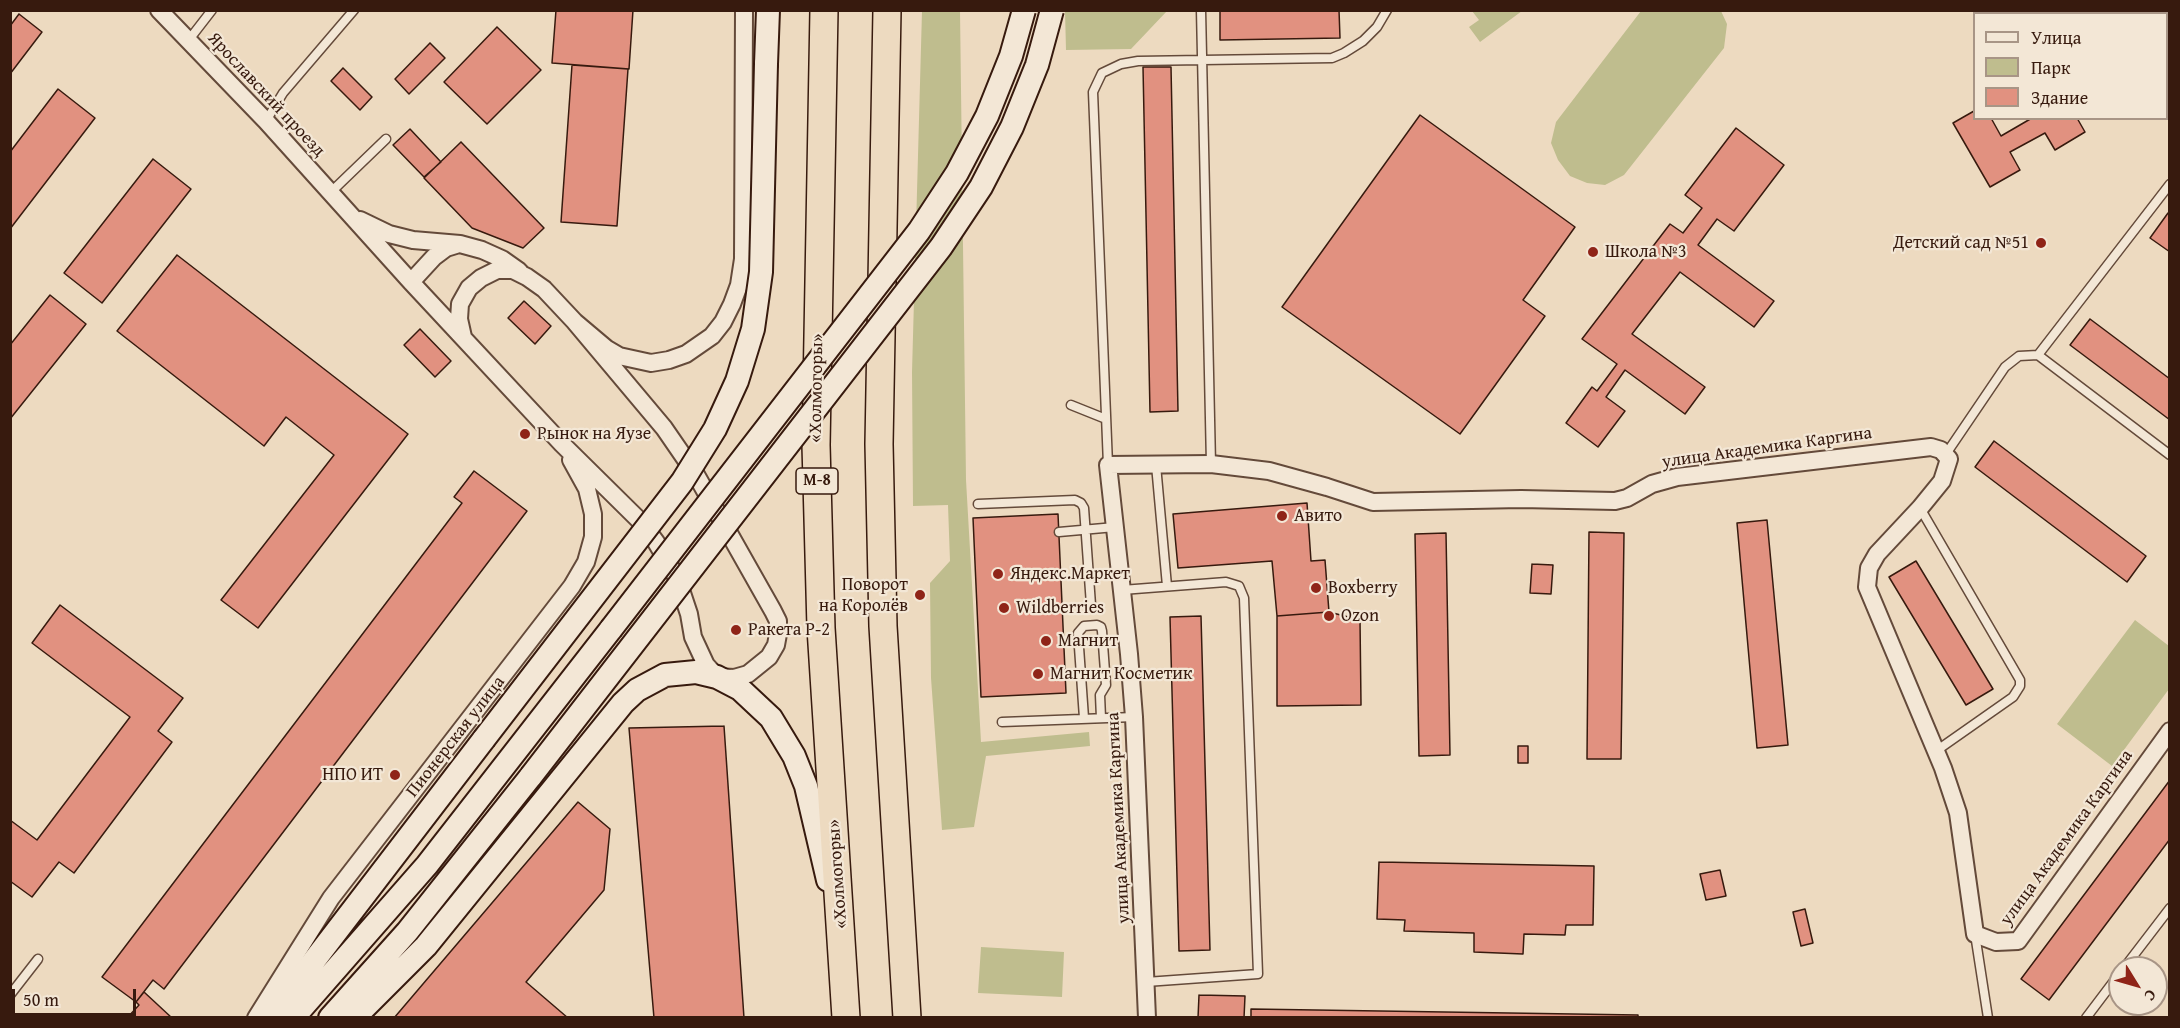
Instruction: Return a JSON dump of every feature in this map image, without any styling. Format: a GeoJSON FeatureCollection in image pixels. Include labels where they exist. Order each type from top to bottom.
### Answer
{"type":"FeatureCollection","features":[{"type":"Feature","properties":{"kind":"highway","name":"«Холмогоры»"},"geometry":{"type":"LineString","coordinates":[[824,10],[816,445],[822,638],[846,1017]]}},
{"type":"Feature","properties":{"kind":"highway"},"geometry":{"type":"LineString","coordinates":[[887,17],[879,444],[884,626],[907,1017]]}},
{"type":"Feature","properties":{"kind":"main road","name":"Пионерская улица"},"geometry":{"type":"LineString","coordinates":[[270,1017],[681,482],[715,429],[737,381],[753,329],[761,272],[768,10]]}},
{"type":"Feature","properties":{"kind":"main road"},"geometry":{"type":"LineString","coordinates":[[293,1017],[406,890],[919,231],[957,173],[987,116],[1011,56],[1024,10]]}},
{"type":"Feature","properties":{"kind":"main road"},"geometry":{"type":"LineString","coordinates":[[330,1017],[414,924],[941,247],[981,187],[1012,127],[1037,65],[1052,10]]}},
{"type":"Feature","properties":{"kind":"main road"},"geometry":{"type":"LineString","coordinates":[[354,1017],[426,946],[623,703],[637,690],[665,675],[696,672],[717,677],[740,689],[771,718],[794,756],[806,786],[843,951]]}},
{"type":"Feature","properties":{"kind":"street","name":"Ярославский проезд"},"geometry":{"type":"LineString","coordinates":[[159,10],[266,121],[411,282],[562,444]]}},
{"type":"Feature","properties":{"kind":"street"},"geometry":{"type":"LineString","coordinates":[[575,322],[619,356],[651,363],[686,354],[712,336],[723,322],[739,285],[743,259],[744,10]]}},
{"type":"Feature","properties":{"kind":"street","name":"Ярославский проезд"},"geometry":{"type":"LineString","coordinates":[[343,207],[364,224],[389,234],[413,240],[460,244],[502,259],[544,289],[575,322]]}},
{"type":"Feature","properties":{"kind":"street"},"geometry":{"type":"LineString","coordinates":[[411,282],[446,248],[460,244]]}},
{"type":"Feature","properties":{"kind":"street"},"geometry":{"type":"LineString","coordinates":[[463,337],[459,319],[460,304],[469,288],[481,278],[497,270],[513,270],[527,277]]}},
{"type":"Feature","properties":{"kind":"street"},"geometry":{"type":"LineString","coordinates":[[562,444],[641,522],[668,560],[681,587],[699,652],[706,665],[717,677],[734,678],[747,674],[760,666],[776,645],[778,621],[695,473],[664,429],[575,322]]}},
{"type":"Feature","properties":{"kind":"street","name":"Пионерская улица"},"geometry":{"type":"LineString","coordinates":[[256,1017],[331,898],[572,586],[586,562],[593,537],[593,514],[587,489],[562,444]]}},
{"type":"Feature","properties":{"kind":"street","name":"улица Академика Каргина"},"geometry":{"type":"LineString","coordinates":[[1147,1017],[1134,717],[1108,465],[1211,464],[1269,471],[1373,502],[1521,499],[1615,501],[1627,498],[1652,484],[1677,477],[1931,447],[1946,453],[1949,459],[1941,481],[1872,561],[1867,576],[1867,587],[1936,751],[1958,813],[1975,934],[1996,942],[2018,941],[2169,731]]}},
{"type":"Feature","properties":{"kind":"lane"},"geometry":{"type":"LineString","coordinates":[[188,41],[212,10]]}},
{"type":"Feature","properties":{"kind":"lane"},"geometry":{"type":"LineString","coordinates":[[266,121],[283,93],[354,10]]}},
{"type":"Feature","properties":{"kind":"lane"},"geometry":{"type":"LineString","coordinates":[[1201,10],[1211,464]]}},
{"type":"Feature","properties":{"kind":"lane"},"geometry":{"type":"LineString","coordinates":[[1108,465],[1093,92],[1102,73],[1121,64],[1138,61],[1332,58],[1362,41],[1377,27],[1387,10]]}},
{"type":"Feature","properties":{"kind":"lane"},"geometry":{"type":"LineString","coordinates":[[330,193],[386,139]]}},
{"type":"Feature","properties":{"kind":"lane"},"geometry":{"type":"LineString","coordinates":[[2038,355],[2169,184]]}},
{"type":"Feature","properties":{"kind":"lane"},"geometry":{"type":"LineString","coordinates":[[1946,453],[2005,367],[2019,357],[2038,355],[2169,455]]}},
{"type":"Feature","properties":{"kind":"lane"},"geometry":{"type":"LineString","coordinates":[[1071,405],[1106,419]]}},
{"type":"Feature","properties":{"kind":"lane"},"geometry":{"type":"LineString","coordinates":[[1156,465],[1167,586]]}},
{"type":"Feature","properties":{"kind":"lane"},"geometry":{"type":"LineString","coordinates":[[978,504],[1075,500],[1081,502],[1084,508],[1086,530],[1090,605]]}},
{"type":"Feature","properties":{"kind":"lane"},"geometry":{"type":"LineString","coordinates":[[1920,508],[2020,680],[2020,686],[2013,697],[1936,751]]}},
{"type":"Feature","properties":{"kind":"lane"},"geometry":{"type":"LineString","coordinates":[[1059,532],[1115,527]]}},
{"type":"Feature","properties":{"kind":"lane"},"geometry":{"type":"LineString","coordinates":[[1122,590],[1226,582],[1239,586],[1242,592],[1258,974],[1146,982]]}},
{"type":"Feature","properties":{"kind":"lane"},"geometry":{"type":"LineString","coordinates":[[1084,718],[1078,633],[1084,626],[1097,625],[1102,631],[1106,685],[1100,695],[1101,718]]}},
{"type":"Feature","properties":{"kind":"lane"},"geometry":{"type":"LineString","coordinates":[[1002,722],[1134,717]]}},
{"type":"Feature","properties":{"kind":"lane"},"geometry":{"type":"LineString","coordinates":[[2133,956],[2169,908]]}},
{"type":"Feature","properties":{"kind":"lane"},"geometry":{"type":"LineString","coordinates":[[1975,934],[1988,1017]]}},
{"type":"Feature","properties":{"kind":"lane"},"geometry":{"type":"LineString","coordinates":[[10,995],[38,959]]}},
{"type":"Feature","properties":{"kind":"lane"},"geometry":{"type":"LineString","coordinates":[[2086,1017],[2108,989]]}},
{"type":"Feature","properties":{"kind":"green space"},"geometry":{"type":"Polygon","coordinates":[[[1065,10],[1167,11],[1131,49],[1066,50],[1065,10]]]}},
{"type":"Feature","properties":{"kind":"green space"},"geometry":{"type":"Polygon","coordinates":[[[922,11],[960,11],[966,480],[981,742],[1089,732],[1090,746],[986,756],[974,827],[942,830],[931,678],[930,583],[950,561],[948,505],[913,506],[912,372],[922,11]]]}},
{"type":"Feature","properties":{"kind":"green space"},"geometry":{"type":"Polygon","coordinates":[[[1472,11],[1522,11],[1480,42],[1469,27],[1479,20],[1472,11]]]}},
{"type":"Feature","properties":{"kind":"green space"},"geometry":{"type":"Polygon","coordinates":[[[1641,11],[1721,11],[1727,24],[1724,48],[1624,175],[1605,185],[1587,183],[1570,176],[1558,160],[1551,143],[1556,122],[1641,11]]]}},
{"type":"Feature","properties":{"kind":"green space"},"geometry":{"type":"Polygon","coordinates":[[[2135,620],[2169,646],[2169,689],[2112,766],[2057,724],[2135,620]]]}},
{"type":"Feature","properties":{"kind":"green space"},"geometry":{"type":"Polygon","coordinates":[[[981,947],[1064,952],[1062,997],[978,993],[981,947]]]}},
{"type":"Feature","properties":{"kind":"building"},"geometry":{"type":"Polygon","coordinates":[[[556,10],[633,10],[629,69],[552,63],[556,10]]]}},
{"type":"Feature","properties":{"kind":"building"},"geometry":{"type":"Polygon","coordinates":[[[1339,10],[1340,38],[1220,40],[1220,11],[1339,10]]]}},
{"type":"Feature","properties":{"kind":"building"},"geometry":{"type":"Polygon","coordinates":[[[19,14],[42,32],[10,74],[10,26],[19,14]]]}},
{"type":"Feature","properties":{"kind":"building"},"geometry":{"type":"Polygon","coordinates":[[[497,27],[541,70],[487,124],[444,82],[497,27]]]}},
{"type":"Feature","properties":{"kind":"building"},"geometry":{"type":"Polygon","coordinates":[[[430,43],[445,58],[409,94],[395,79],[430,43]]]}},
{"type":"Feature","properties":{"kind":"building"},"geometry":{"type":"Polygon","coordinates":[[[572,65],[628,69],[617,226],[561,222],[572,65]]]}},
{"type":"Feature","properties":{"kind":"building"},"geometry":{"type":"Polygon","coordinates":[[[1143,67],[1171,67],[1178,411],[1150,412],[1143,67]]]}},
{"type":"Feature","properties":{"kind":"building"},"geometry":{"type":"Polygon","coordinates":[[[343,68],[372,97],[360,110],[331,81],[343,68]]]}},
{"type":"Feature","properties":{"kind":"building"},"geometry":{"type":"Polygon","coordinates":[[[58,89],[95,118],[10,229],[10,152],[58,89]]]}},
{"type":"Feature","properties":{"kind":"building"},"geometry":{"type":"Polygon","coordinates":[[[1973,112],[1973,120],[1992,120],[2001,136],[2029,120],[2078,120],[2085,132],[2055,150],[2045,133],[2010,152],[2020,170],[1990,187],[1953,123],[1973,112]]]}},
{"type":"Feature","properties":{"kind":"building"},"geometry":{"type":"Polygon","coordinates":[[[1420,115],[1575,227],[1523,300],[1545,316],[1460,434],[1282,307],[1420,115]]]}},
{"type":"Feature","properties":{"kind":"building"},"geometry":{"type":"Polygon","coordinates":[[[1736,128],[1784,165],[1734,231],[1717,219],[1698,245],[1774,301],[1754,327],[1680,272],[1632,334],[1705,387],[1685,414],[1625,370],[1606,397],[1625,411],[1598,447],[1566,423],[1592,387],[1597,391],[1617,364],[1582,339],[1670,224],[1683,233],[1702,208],[1685,195],[1736,128]]]}},
{"type":"Feature","properties":{"kind":"building"},"geometry":{"type":"Polygon","coordinates":[[[410,129],[441,162],[424,177],[393,145],[410,129]]]}},
{"type":"Feature","properties":{"kind":"building"},"geometry":{"type":"Polygon","coordinates":[[[461,142],[544,228],[523,248],[472,228],[424,178],[461,142]]]}},
{"type":"Feature","properties":{"kind":"building"},"geometry":{"type":"Polygon","coordinates":[[[153,159],[191,189],[102,303],[64,273],[153,159]]]}},
{"type":"Feature","properties":{"kind":"building"},"geometry":{"type":"Polygon","coordinates":[[[2168,213],[2170,214],[2170,252],[2150,238],[2168,213]]]}},
{"type":"Feature","properties":{"kind":"building"},"geometry":{"type":"Polygon","coordinates":[[[177,255],[408,434],[258,628],[221,600],[334,455],[286,417],[264,446],[117,331],[177,255]]]}},
{"type":"Feature","properties":{"kind":"building"},"geometry":{"type":"Polygon","coordinates":[[[50,295],[86,324],[10,419],[10,345],[50,295]]]}},
{"type":"Feature","properties":{"kind":"building"},"geometry":{"type":"Polygon","coordinates":[[[524,301],[551,326],[535,344],[508,318],[524,301]]]}},
{"type":"Feature","properties":{"kind":"building"},"geometry":{"type":"Polygon","coordinates":[[[2090,319],[2170,379],[2170,420],[2070,345],[2090,319]]]}},
{"type":"Feature","properties":{"kind":"building"},"geometry":{"type":"Polygon","coordinates":[[[420,329],[451,361],[435,377],[404,345],[420,329]]]}},
{"type":"Feature","properties":{"kind":"building"},"geometry":{"type":"Polygon","coordinates":[[[1994,441],[2146,556],[2127,582],[1975,467],[1994,441]]]}},
{"type":"Feature","properties":{"kind":"building"},"geometry":{"type":"Polygon","coordinates":[[[474,471],[527,511],[164,989],[153,980],[136,1002],[102,977],[462,503],[454,497],[474,471]]]}},
{"type":"Feature","properties":{"kind":"building"},"geometry":{"type":"Polygon","coordinates":[[[1307,503],[1311,561],[1325,560],[1329,612],[1277,616],[1272,561],[1178,568],[1173,514],[1307,503]]]}},
{"type":"Feature","properties":{"kind":"building"},"geometry":{"type":"Polygon","coordinates":[[[1058,514],[1066,693],[981,697],[973,518],[1058,514]]]}},
{"type":"Feature","properties":{"kind":"building"},"geometry":{"type":"Polygon","coordinates":[[[1767,520],[1788,745],[1757,748],[1737,523],[1767,520]]]}},
{"type":"Feature","properties":{"kind":"building"},"geometry":{"type":"Polygon","coordinates":[[[1589,532],[1624,533],[1621,759],[1587,759],[1589,532]]]}},
{"type":"Feature","properties":{"kind":"building"},"geometry":{"type":"Polygon","coordinates":[[[1446,533],[1450,755],[1419,756],[1415,534],[1446,533]]]}},
{"type":"Feature","properties":{"kind":"building"},"geometry":{"type":"Polygon","coordinates":[[[1916,561],[1993,689],[1966,705],[1889,577],[1916,561]]]}},
{"type":"Feature","properties":{"kind":"building"},"geometry":{"type":"Polygon","coordinates":[[[1532,564],[1553,565],[1551,594],[1530,593],[1532,564]]]}},
{"type":"Feature","properties":{"kind":"building"},"geometry":{"type":"Polygon","coordinates":[[[60,605],[183,698],[158,731],[172,742],[74,873],[59,862],[32,897],[10,881],[10,820],[37,840],[130,717],[32,643],[60,605]]]}},
{"type":"Feature","properties":{"kind":"building"},"geometry":{"type":"Polygon","coordinates":[[[1329,612],[1360,620],[1361,705],[1277,706],[1277,616],[1329,612]]]}},
{"type":"Feature","properties":{"kind":"building"},"geometry":{"type":"Polygon","coordinates":[[[1201,616],[1210,950],[1179,951],[1170,617],[1201,616]]]}},
{"type":"Feature","properties":{"kind":"building"},"geometry":{"type":"Polygon","coordinates":[[[724,726],[744,1018],[654,1018],[629,728],[724,726]]]}},
{"type":"Feature","properties":{"kind":"building"},"geometry":{"type":"Polygon","coordinates":[[[1518,746],[1528,746],[1528,763],[1518,763],[1518,746]]]}},
{"type":"Feature","properties":{"kind":"building"},"geometry":{"type":"Polygon","coordinates":[[[2170,780],[2170,839],[2049,1000],[2021,979],[2170,780]]]}},
{"type":"Feature","properties":{"kind":"building"},"geometry":{"type":"Polygon","coordinates":[[[578,802],[610,829],[604,890],[526,982],[568,1018],[394,1018],[578,802]]]}},
{"type":"Feature","properties":{"kind":"building"},"geometry":{"type":"Polygon","coordinates":[[[1379,862],[1594,866],[1593,925],[1566,925],[1565,935],[1524,934],[1523,954],[1474,952],[1474,933],[1404,931],[1405,920],[1377,919],[1379,862]]]}},
{"type":"Feature","properties":{"kind":"building"},"geometry":{"type":"Polygon","coordinates":[[[1720,870],[1726,896],[1706,900],[1700,874],[1720,870]]]}},
{"type":"Feature","properties":{"kind":"building"},"geometry":{"type":"Polygon","coordinates":[[[1805,909],[1813,943],[1801,946],[1793,912],[1805,909]]]}},
{"type":"Feature","properties":{"kind":"building"},"geometry":{"type":"Polygon","coordinates":[[[144,992],[172,1018],[127,1018],[139,1005],[136,1002],[144,992]]]}},
{"type":"Feature","properties":{"kind":"building"},"geometry":{"type":"Polygon","coordinates":[[[1199,995],[1245,996],[1244,1018],[1198,1018],[1199,995]]]}},
{"type":"Feature","properties":{"kind":"building"},"geometry":{"type":"Polygon","coordinates":[[[1251,1009],[1638,1015],[1638,1018],[1251,1018],[1251,1009]]]}},
{"type":"Feature","properties":{"kind":"place","name":"Детский сад №51"},"geometry":{"type":"Point","coordinates":[2041,243]}},
{"type":"Feature","properties":{"kind":"place","name":"Школа №3"},"geometry":{"type":"Point","coordinates":[1593,252]}},
{"type":"Feature","properties":{"kind":"place","name":"Рынок на Яузе"},"geometry":{"type":"Point","coordinates":[525,434]}},
{"type":"Feature","properties":{"kind":"place","name":"Авито"},"geometry":{"type":"Point","coordinates":[1282,516]}},
{"type":"Feature","properties":{"kind":"place","name":"Яндекс.Маркет"},"geometry":{"type":"Point","coordinates":[998,574]}},
{"type":"Feature","properties":{"kind":"place","name":"Boxberry"},"geometry":{"type":"Point","coordinates":[1316,588]}},
{"type":"Feature","properties":{"kind":"place","name":"Поворот на Королёв"},"geometry":{"type":"Point","coordinates":[920,595]}},
{"type":"Feature","properties":{"kind":"place","name":"Wildberries"},"geometry":{"type":"Point","coordinates":[1004,608]}},
{"type":"Feature","properties":{"kind":"place","name":"Ozon"},"geometry":{"type":"Point","coordinates":[1329,616]}},
{"type":"Feature","properties":{"kind":"place","name":"Ракета Р-2"},"geometry":{"type":"Point","coordinates":[736,630]}},
{"type":"Feature","properties":{"kind":"place","name":"Магнит"},"geometry":{"type":"Point","coordinates":[1046,641]}},
{"type":"Feature","properties":{"kind":"place","name":"Магнит Косметик"},"geometry":{"type":"Point","coordinates":[1038,674]}},
{"type":"Feature","properties":{"kind":"place","name":"НПО ИТ"},"geometry":{"type":"Point","coordinates":[395,775]}}]}
